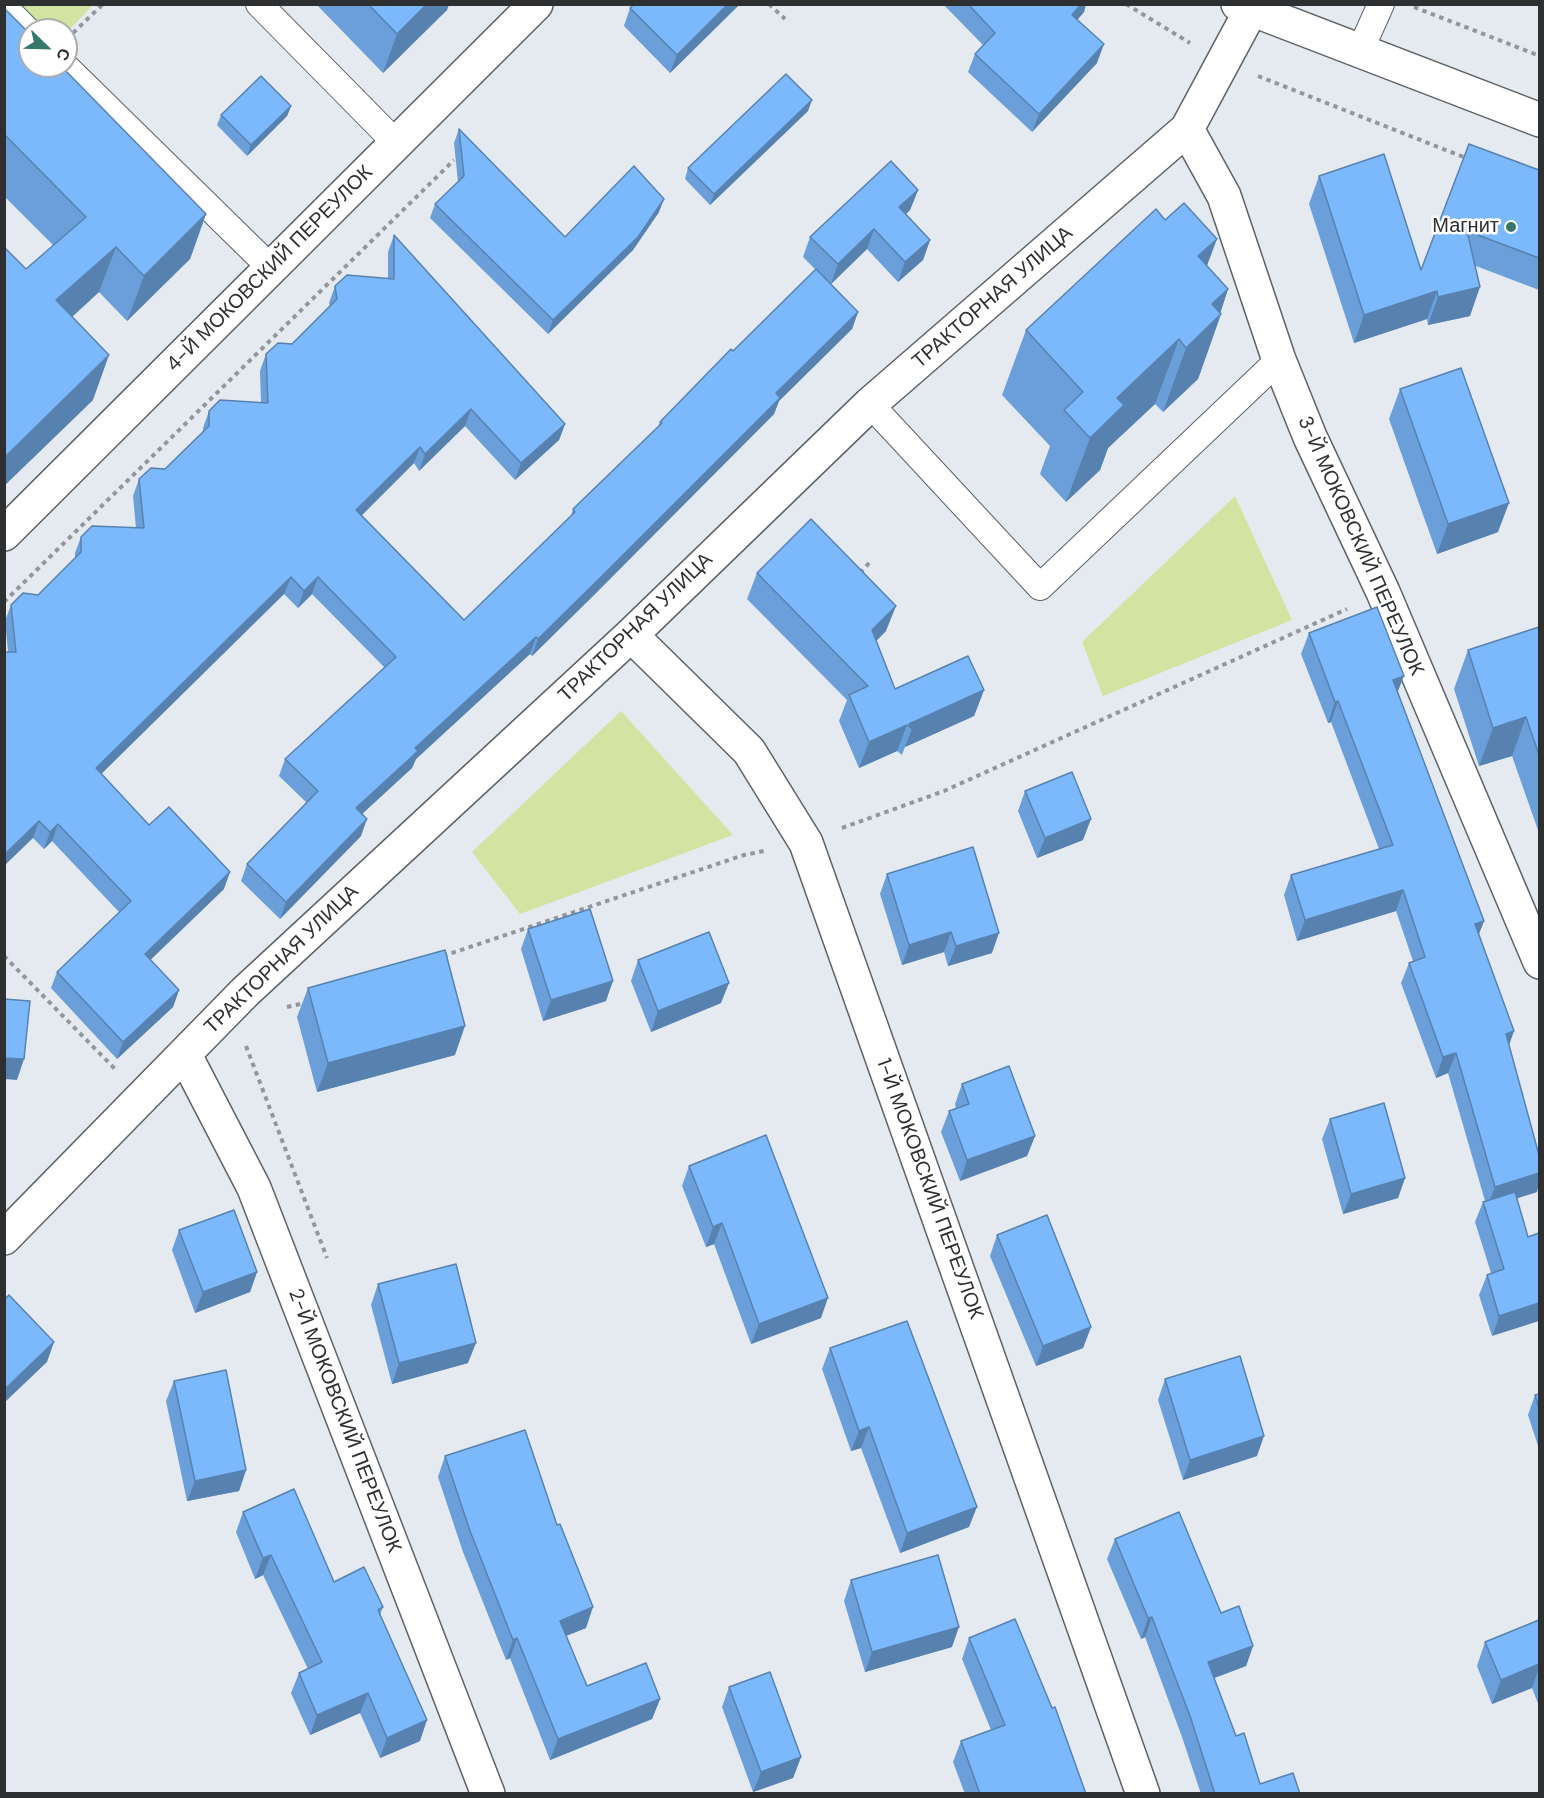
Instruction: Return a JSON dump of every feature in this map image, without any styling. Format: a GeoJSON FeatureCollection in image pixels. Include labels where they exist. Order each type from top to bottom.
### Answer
{"type":"FeatureCollection","features":[{"type":"Feature","properties":{"kind":"street","name":"4-Й МОКОВСКИЙ ПЕРЕУЛОК"},"geometry":{"type":"LineString","coordinates":[[4,534],[536,4]]}},
{"type":"Feature","properties":{"kind":"street","name":"ТРАКТОРНАЯ УЛИЦА"},"geometry":{"type":"LineString","coordinates":[[4,1238],[245,992],[631,635],[870,404],[1187,129],[1223,63],[1245,7]]}},
{"type":"Feature","properties":{"kind":"street"},"geometry":{"type":"LineString","coordinates":[[1245,7],[1539,120]]}},
{"type":"Feature","properties":{"kind":"street","name":"3-Й МОКОВСКИЙ ПЕРЕУЛОК"},"geometry":{"type":"LineString","coordinates":[[1187,129],[1224,195],[1279,360],[1310,436],[1383,592],[1539,962]]}},
{"type":"Feature","properties":{"kind":"street","name":"1-Й МОКОВСКИЙ ПЕРЕУЛОК"},"geometry":{"type":"LineString","coordinates":[[631,635],[749,751],[806,843],[1143,1794]]}},
{"type":"Feature","properties":{"kind":"street","name":"2-Й МОКОВСКИЙ ПЕРЕУЛОК"},"geometry":{"type":"LineString","coordinates":[[184,1055],[254,1188],[488,1794]]}},
{"type":"Feature","properties":{"kind":"lane"},"geometry":{"type":"LineString","coordinates":[[259,4],[396,143]]}},
{"type":"Feature","properties":{"kind":"lane"},"geometry":{"type":"LineString","coordinates":[[1360,51],[1381,4]]}},
{"type":"Feature","properties":{"kind":"lane"},"geometry":{"type":"LineString","coordinates":[[4,8],[18,21]]}},
{"type":"Feature","properties":{"kind":"lane"},"geometry":{"type":"LineString","coordinates":[[77,78],[270,267]]}},
{"type":"Feature","properties":{"kind":"lane"},"geometry":{"type":"LineString","coordinates":[[870,404],[1040,587],[1279,360]]}},
{"type":"Feature","properties":{"kind":"path"},"geometry":{"type":"LineString","coordinates":[[78,28],[103,4]]}},
{"type":"Feature","properties":{"kind":"path"},"geometry":{"type":"LineString","coordinates":[[769,4],[785,19]]}},
{"type":"Feature","properties":{"kind":"path"},"geometry":{"type":"LineString","coordinates":[[1126,4],[1223,63],[1474,161]]}},
{"type":"Feature","properties":{"kind":"path"},"geometry":{"type":"LineString","coordinates":[[1407,4],[1539,56]]}},
{"type":"Feature","properties":{"kind":"path"},"geometry":{"type":"LineString","coordinates":[[4,602],[454,160]]}},
{"type":"Feature","properties":{"kind":"path"},"geometry":{"type":"LineString","coordinates":[[858,575],[870,562]]}},
{"type":"Feature","properties":{"kind":"path"},"geometry":{"type":"LineString","coordinates":[[433,960],[744,855],[806,843],[944,791],[1383,592]]}},
{"type":"Feature","properties":{"kind":"path"},"geometry":{"type":"LineString","coordinates":[[4,956],[119,1073]]}},
{"type":"Feature","properties":{"kind":"path"},"geometry":{"type":"LineString","coordinates":[[245,992],[289,1008],[311,1001]]}},
{"type":"Feature","properties":{"kind":"green space"},"geometry":{"type":"Polygon","coordinates":[[[9,5],[93,5],[78,21],[78,18],[23,18],[9,5]]]}},
{"type":"Feature","properties":{"kind":"green space"},"geometry":{"type":"Polygon","coordinates":[[[1235,496],[1292,620],[1103,696],[1082,642],[1235,496]]]}},
{"type":"Feature","properties":{"kind":"green space"},"geometry":{"type":"Polygon","coordinates":[[[621,711],[733,835],[520,914],[472,852],[621,711]]]}},
{"type":"Feature","properties":{"kind":"building"},"geometry":{"type":"Polygon","coordinates":[[[368,4],[427,4],[397,34],[368,4]]]}},
{"type":"Feature","properties":{"kind":"building"},"geometry":{"type":"Polygon","coordinates":[[[634,4],[728,4],[677,55],[630,8],[634,4]]]}},
{"type":"Feature","properties":{"kind":"building"},"geometry":{"type":"Polygon","coordinates":[[[968,4],[1081,4],[1072,15],[1104,44],[1039,114],[975,54],[995,33],[968,4]]]}},
{"type":"Feature","properties":{"kind":"building"},"geometry":{"type":"Polygon","coordinates":[[[4,8],[18,22],[18,78],[73,78],[206,214],[144,276],[116,247],[56,300],[109,355],[7,455],[4,453],[4,247],[26,269],[86,217],[4,134],[4,8]]]}},
{"type":"Feature","properties":{"kind":"building"},"geometry":{"type":"Polygon","coordinates":[[[786,74],[812,100],[714,194],[688,168],[786,74]]]}},
{"type":"Feature","properties":{"kind":"building"},"geometry":{"type":"Polygon","coordinates":[[[261,76],[291,106],[251,145],[221,115],[261,76]]]}},
{"type":"Feature","properties":{"kind":"building"},"geometry":{"type":"Polygon","coordinates":[[[459,129],[565,237],[634,166],[664,199],[638,237],[553,320],[435,204],[464,176],[459,129]]]}},
{"type":"Feature","properties":{"kind":"building"},"geometry":{"type":"Polygon","coordinates":[[[1469,144],[1539,170],[1539,258],[1467,231],[1480,287],[1438,297],[1437,291],[1364,315],[1319,176],[1384,154],[1421,270],[1469,144]]]}},
{"type":"Feature","properties":{"kind":"building"},"geometry":{"type":"Polygon","coordinates":[[[891,161],[918,190],[899,207],[930,240],[905,262],[874,229],[838,264],[810,237],[891,161]]]}},
{"type":"Feature","properties":{"kind":"building"},"geometry":{"type":"Polygon","coordinates":[[[1184,203],[1217,239],[1198,256],[1228,289],[1212,304],[1221,314],[1186,348],[1179,339],[1117,398],[1124,405],[1090,438],[1064,410],[1083,392],[1026,330],[1156,209],[1165,220],[1184,203]]]}},
{"type":"Feature","properties":{"kind":"building"},"geometry":{"type":"Polygon","coordinates":[[[394,235],[565,424],[521,463],[471,409],[425,454],[420,447],[356,510],[464,620],[575,512],[573,509],[662,423],[660,422],[731,349],[733,351],[816,269],[858,312],[776,393],[780,398],[599,579],[538,639],[536,637],[415,748],[418,751],[356,808],[367,819],[286,902],[247,864],[318,791],[285,759],[396,657],[318,577],[304,591],[291,577],[96,768],[149,825],[169,807],[230,872],[145,954],[179,990],[123,1042],[57,972],[131,901],[58,824],[50,832],[39,821],[4,855],[4,652],[16,652],[11,605],[23,593],[38,595],[81,552],[81,537],[92,526],[144,528],[139,479],[151,468],[165,469],[209,426],[209,411],[220,400],[268,403],[266,354],[278,343],[292,344],[337,299],[335,286],[347,275],[394,279],[394,235]]]}},
{"type":"Feature","properties":{"kind":"building"},"geometry":{"type":"Polygon","coordinates":[[[1461,368],[1509,503],[1448,524],[1400,389],[1461,368]]]}},
{"type":"Feature","properties":{"kind":"building"},"geometry":{"type":"Polygon","coordinates":[[[811,519],[896,606],[872,630],[895,689],[968,656],[984,690],[909,724],[912,729],[907,725],[869,742],[849,695],[868,686],[757,573],[811,519]]]}},
{"type":"Feature","properties":{"kind":"building"},"geometry":{"type":"Polygon","coordinates":[[[1377,607],[1404,676],[1393,680],[1484,921],[1475,924],[1514,1031],[1506,1034],[1539,1155],[1539,1173],[1495,1187],[1456,1053],[1443,1057],[1409,963],[1425,957],[1403,890],[1305,920],[1291,875],[1393,845],[1338,701],[1335,702],[1309,633],[1377,607]]]}},
{"type":"Feature","properties":{"kind":"building"},"geometry":{"type":"Polygon","coordinates":[[[1539,627],[1539,755],[1526,717],[1493,728],[1468,650],[1539,627]]]}},
{"type":"Feature","properties":{"kind":"building"},"geometry":{"type":"Polygon","coordinates":[[[1072,772],[1091,819],[1045,838],[1025,791],[1072,772]]]}},
{"type":"Feature","properties":{"kind":"building"},"geometry":{"type":"Polygon","coordinates":[[[973,847],[999,933],[956,946],[951,932],[909,945],[887,874],[973,847]]]}},
{"type":"Feature","properties":{"kind":"building"},"geometry":{"type":"Polygon","coordinates":[[[590,909],[613,981],[551,1000],[528,929],[590,909]]]}},
{"type":"Feature","properties":{"kind":"building"},"geometry":{"type":"Polygon","coordinates":[[[709,932],[729,983],[658,1011],[638,960],[709,932]]]}},
{"type":"Feature","properties":{"kind":"building"},"geometry":{"type":"Polygon","coordinates":[[[445,950],[465,1026],[328,1063],[308,988],[445,950]]]}},
{"type":"Feature","properties":{"kind":"building"},"geometry":{"type":"Polygon","coordinates":[[[4,999],[30,1001],[24,1059],[4,1058],[4,999]]]}},
{"type":"Feature","properties":{"kind":"building"},"geometry":{"type":"Polygon","coordinates":[[[1009,1066],[1035,1136],[967,1160],[949,1111],[969,1104],[962,1084],[1009,1066]]]}},
{"type":"Feature","properties":{"kind":"building"},"geometry":{"type":"Polygon","coordinates":[[[1384,1103],[1405,1178],[1351,1194],[1330,1119],[1384,1103]]]}},
{"type":"Feature","properties":{"kind":"building"},"geometry":{"type":"Polygon","coordinates":[[[766,1135],[828,1298],[759,1324],[722,1223],[713,1227],[689,1166],[766,1135]]]}},
{"type":"Feature","properties":{"kind":"building"},"geometry":{"type":"Polygon","coordinates":[[[1515,1192],[1528,1237],[1539,1233],[1539,1303],[1499,1316],[1487,1275],[1504,1269],[1483,1202],[1515,1192]]]}},
{"type":"Feature","properties":{"kind":"building"},"geometry":{"type":"Polygon","coordinates":[[[234,1210],[257,1272],[203,1292],[179,1230],[234,1210]]]}},
{"type":"Feature","properties":{"kind":"building"},"geometry":{"type":"Polygon","coordinates":[[[1047,1215],[1091,1327],[1043,1346],[997,1235],[1047,1215]]]}},
{"type":"Feature","properties":{"kind":"building"},"geometry":{"type":"Polygon","coordinates":[[[456,1264],[476,1343],[399,1363],[378,1284],[456,1264]]]}},
{"type":"Feature","properties":{"kind":"building"},"geometry":{"type":"Polygon","coordinates":[[[9,1295],[54,1342],[4,1390],[4,1300],[9,1295]]]}},
{"type":"Feature","properties":{"kind":"building"},"geometry":{"type":"Polygon","coordinates":[[[907,1321],[977,1507],[907,1533],[869,1427],[859,1431],[830,1348],[907,1321]]]}},
{"type":"Feature","properties":{"kind":"building"},"geometry":{"type":"Polygon","coordinates":[[[1240,1356],[1264,1436],[1190,1460],[1165,1379],[1240,1356]]]}},
{"type":"Feature","properties":{"kind":"building"},"geometry":{"type":"Polygon","coordinates":[[[226,1370],[246,1470],[195,1481],[174,1381],[226,1370]]]}},
{"type":"Feature","properties":{"kind":"building"},"geometry":{"type":"Polygon","coordinates":[[[1539,1394],[1539,1408],[1535,1395],[1539,1394]]]}},
{"type":"Feature","properties":{"kind":"building"},"geometry":{"type":"Polygon","coordinates":[[[525,1430],[557,1525],[560,1524],[593,1607],[560,1621],[587,1686],[646,1663],[660,1699],[558,1739],[517,1638],[513,1640],[470,1531],[445,1456],[525,1430]]]}},
{"type":"Feature","properties":{"kind":"building"},"geometry":{"type":"Polygon","coordinates":[[[294,1489],[334,1582],[364,1567],[383,1607],[378,1610],[427,1720],[387,1738],[368,1693],[317,1715],[299,1673],[322,1662],[271,1555],[263,1558],[243,1512],[294,1489]]]}},
{"type":"Feature","properties":{"kind":"building"},"geometry":{"type":"Polygon","coordinates":[[[1179,1512],[1221,1613],[1239,1606],[1253,1646],[1208,1662],[1236,1736],[1244,1733],[1260,1784],[1293,1773],[1300,1794],[1215,1794],[1190,1716],[1152,1617],[1148,1618],[1115,1539],[1179,1512]]]}},
{"type":"Feature","properties":{"kind":"building"},"geometry":{"type":"Polygon","coordinates":[[[938,1555],[959,1627],[872,1652],[851,1580],[938,1555]]]}},
{"type":"Feature","properties":{"kind":"building"},"geometry":{"type":"Polygon","coordinates":[[[1015,1619],[1052,1708],[1055,1707],[1086,1794],[980,1794],[961,1741],[1005,1725],[969,1638],[1015,1619]]]}},
{"type":"Feature","properties":{"kind":"building"},"geometry":{"type":"Polygon","coordinates":[[[1539,1620],[1539,1664],[1501,1680],[1485,1642],[1539,1620]]]}},
{"type":"Feature","properties":{"kind":"building"},"geometry":{"type":"Polygon","coordinates":[[[770,1672],[801,1757],[761,1772],[729,1687],[770,1672]]]}},
{"type":"Feature","properties":{"kind":"place","name":"Магнит"},"geometry":{"type":"Point","coordinates":[1511,227]}}]}
